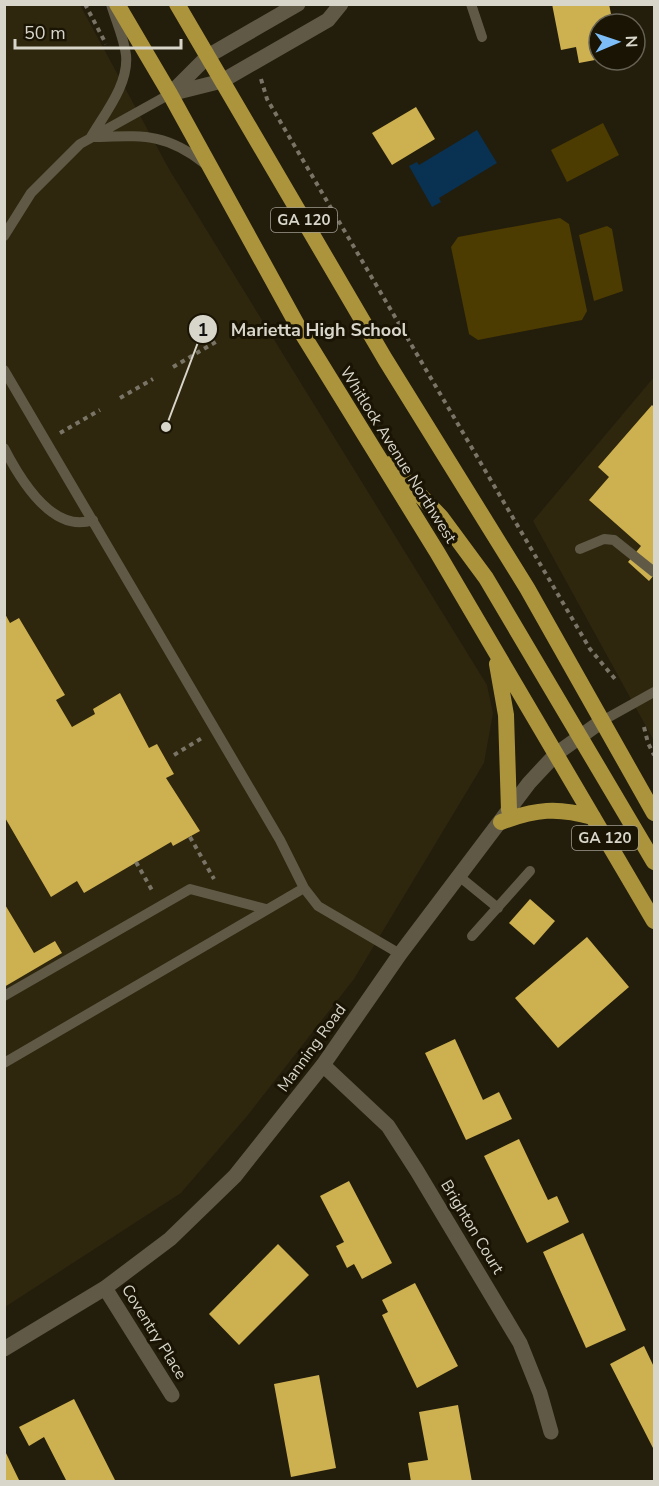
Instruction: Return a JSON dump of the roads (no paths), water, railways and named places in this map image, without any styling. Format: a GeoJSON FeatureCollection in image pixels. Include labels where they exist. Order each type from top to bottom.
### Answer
{"type":"FeatureCollection","features":[{"type":"Feature","properties":{"kind":"highway","name":"Whitlock Avenue Northwest"},"geometry":{"type":"LineString","coordinates":[[117,4],[170,94],[300,330],[374,449],[654,921]]}},
{"type":"Feature","properties":{"kind":"highway","name":"GA 120"},"geometry":{"type":"LineString","coordinates":[[177,4],[385,358],[527,588],[654,813]]}},
{"type":"Feature","properties":{"kind":"highway"},"geometry":{"type":"LineString","coordinates":[[374,449],[417,491],[464,547],[486,578],[654,862]]}},
{"type":"Feature","properties":{"kind":"highway"},"geometry":{"type":"LineString","coordinates":[[493,648],[506,715],[505,816],[564,809],[593,817]]}},
{"type":"Feature","properties":{"kind":"street"},"geometry":{"type":"LineString","coordinates":[[170,94],[208,56],[298,4]]}},
{"type":"Feature","properties":{"kind":"street"},"geometry":{"type":"LineString","coordinates":[[170,94],[222,81],[328,20],[341,4]]}},
{"type":"Feature","properties":{"kind":"street","name":"Manning Road"},"geometry":{"type":"LineString","coordinates":[[4,1349],[105,1288],[170,1239],[235,1176],[323,1065],[400,954],[529,783],[556,754],[602,721]]}},
{"type":"Feature","properties":{"kind":"street","name":"Brighton Court"},"geometry":{"type":"LineString","coordinates":[[323,1065],[388,1126],[417,1171],[520,1343],[540,1393],[551,1432]]}},
{"type":"Feature","properties":{"kind":"street","name":"Coventry Place"},"geometry":{"type":"LineString","coordinates":[[105,1288],[172,1395]]}},
{"type":"Feature","properties":{"kind":"lane"},"geometry":{"type":"LineString","coordinates":[[91,137],[120,86],[126,64],[126,53],[111,4]]}},
{"type":"Feature","properties":{"kind":"lane"},"geometry":{"type":"LineString","coordinates":[[471,4],[482,37]]}},
{"type":"Feature","properties":{"kind":"lane"},"geometry":{"type":"LineString","coordinates":[[4,236],[20,208],[48,174],[91,137],[170,94]]}},
{"type":"Feature","properties":{"kind":"lane"},"geometry":{"type":"LineString","coordinates":[[91,137],[158,138],[183,147],[211,168]]}},
{"type":"Feature","properties":{"kind":"lane"},"geometry":{"type":"LineString","coordinates":[[4,370],[280,840],[310,897],[328,913],[400,954]]}},
{"type":"Feature","properties":{"kind":"lane"},"geometry":{"type":"LineString","coordinates":[[4,448],[28,486],[60,518],[77,524],[93,520]]}},
{"type":"Feature","properties":{"kind":"lane"},"geometry":{"type":"LineString","coordinates":[[580,549],[604,539],[614,540],[654,572]]}},
{"type":"Feature","properties":{"kind":"lane"},"geometry":{"type":"LineString","coordinates":[[602,721],[654,692]]}},
{"type":"Feature","properties":{"kind":"lane"},"geometry":{"type":"LineString","coordinates":[[472,936],[530,870]]}},
{"type":"Feature","properties":{"kind":"lane"},"geometry":{"type":"LineString","coordinates":[[460,877],[498,908]]}},
{"type":"Feature","properties":{"kind":"lane"},"geometry":{"type":"LineString","coordinates":[[4,1063],[304,888]]}},
{"type":"Feature","properties":{"kind":"lane"},"geometry":{"type":"LineString","coordinates":[[4,996],[189,889],[266,909]]}},
{"type":"Feature","properties":{"kind":"water"},"geometry":{"type":"Polygon","coordinates":[[[477,130],[497,163],[439,198],[441,202],[432,207],[409,166],[417,162],[419,165],[477,130]]]}},
{"type":"Feature","properties":{"kind":"place","name":"Marietta High School"},"geometry":{"type":"Point","coordinates":[166,427]}}]}
